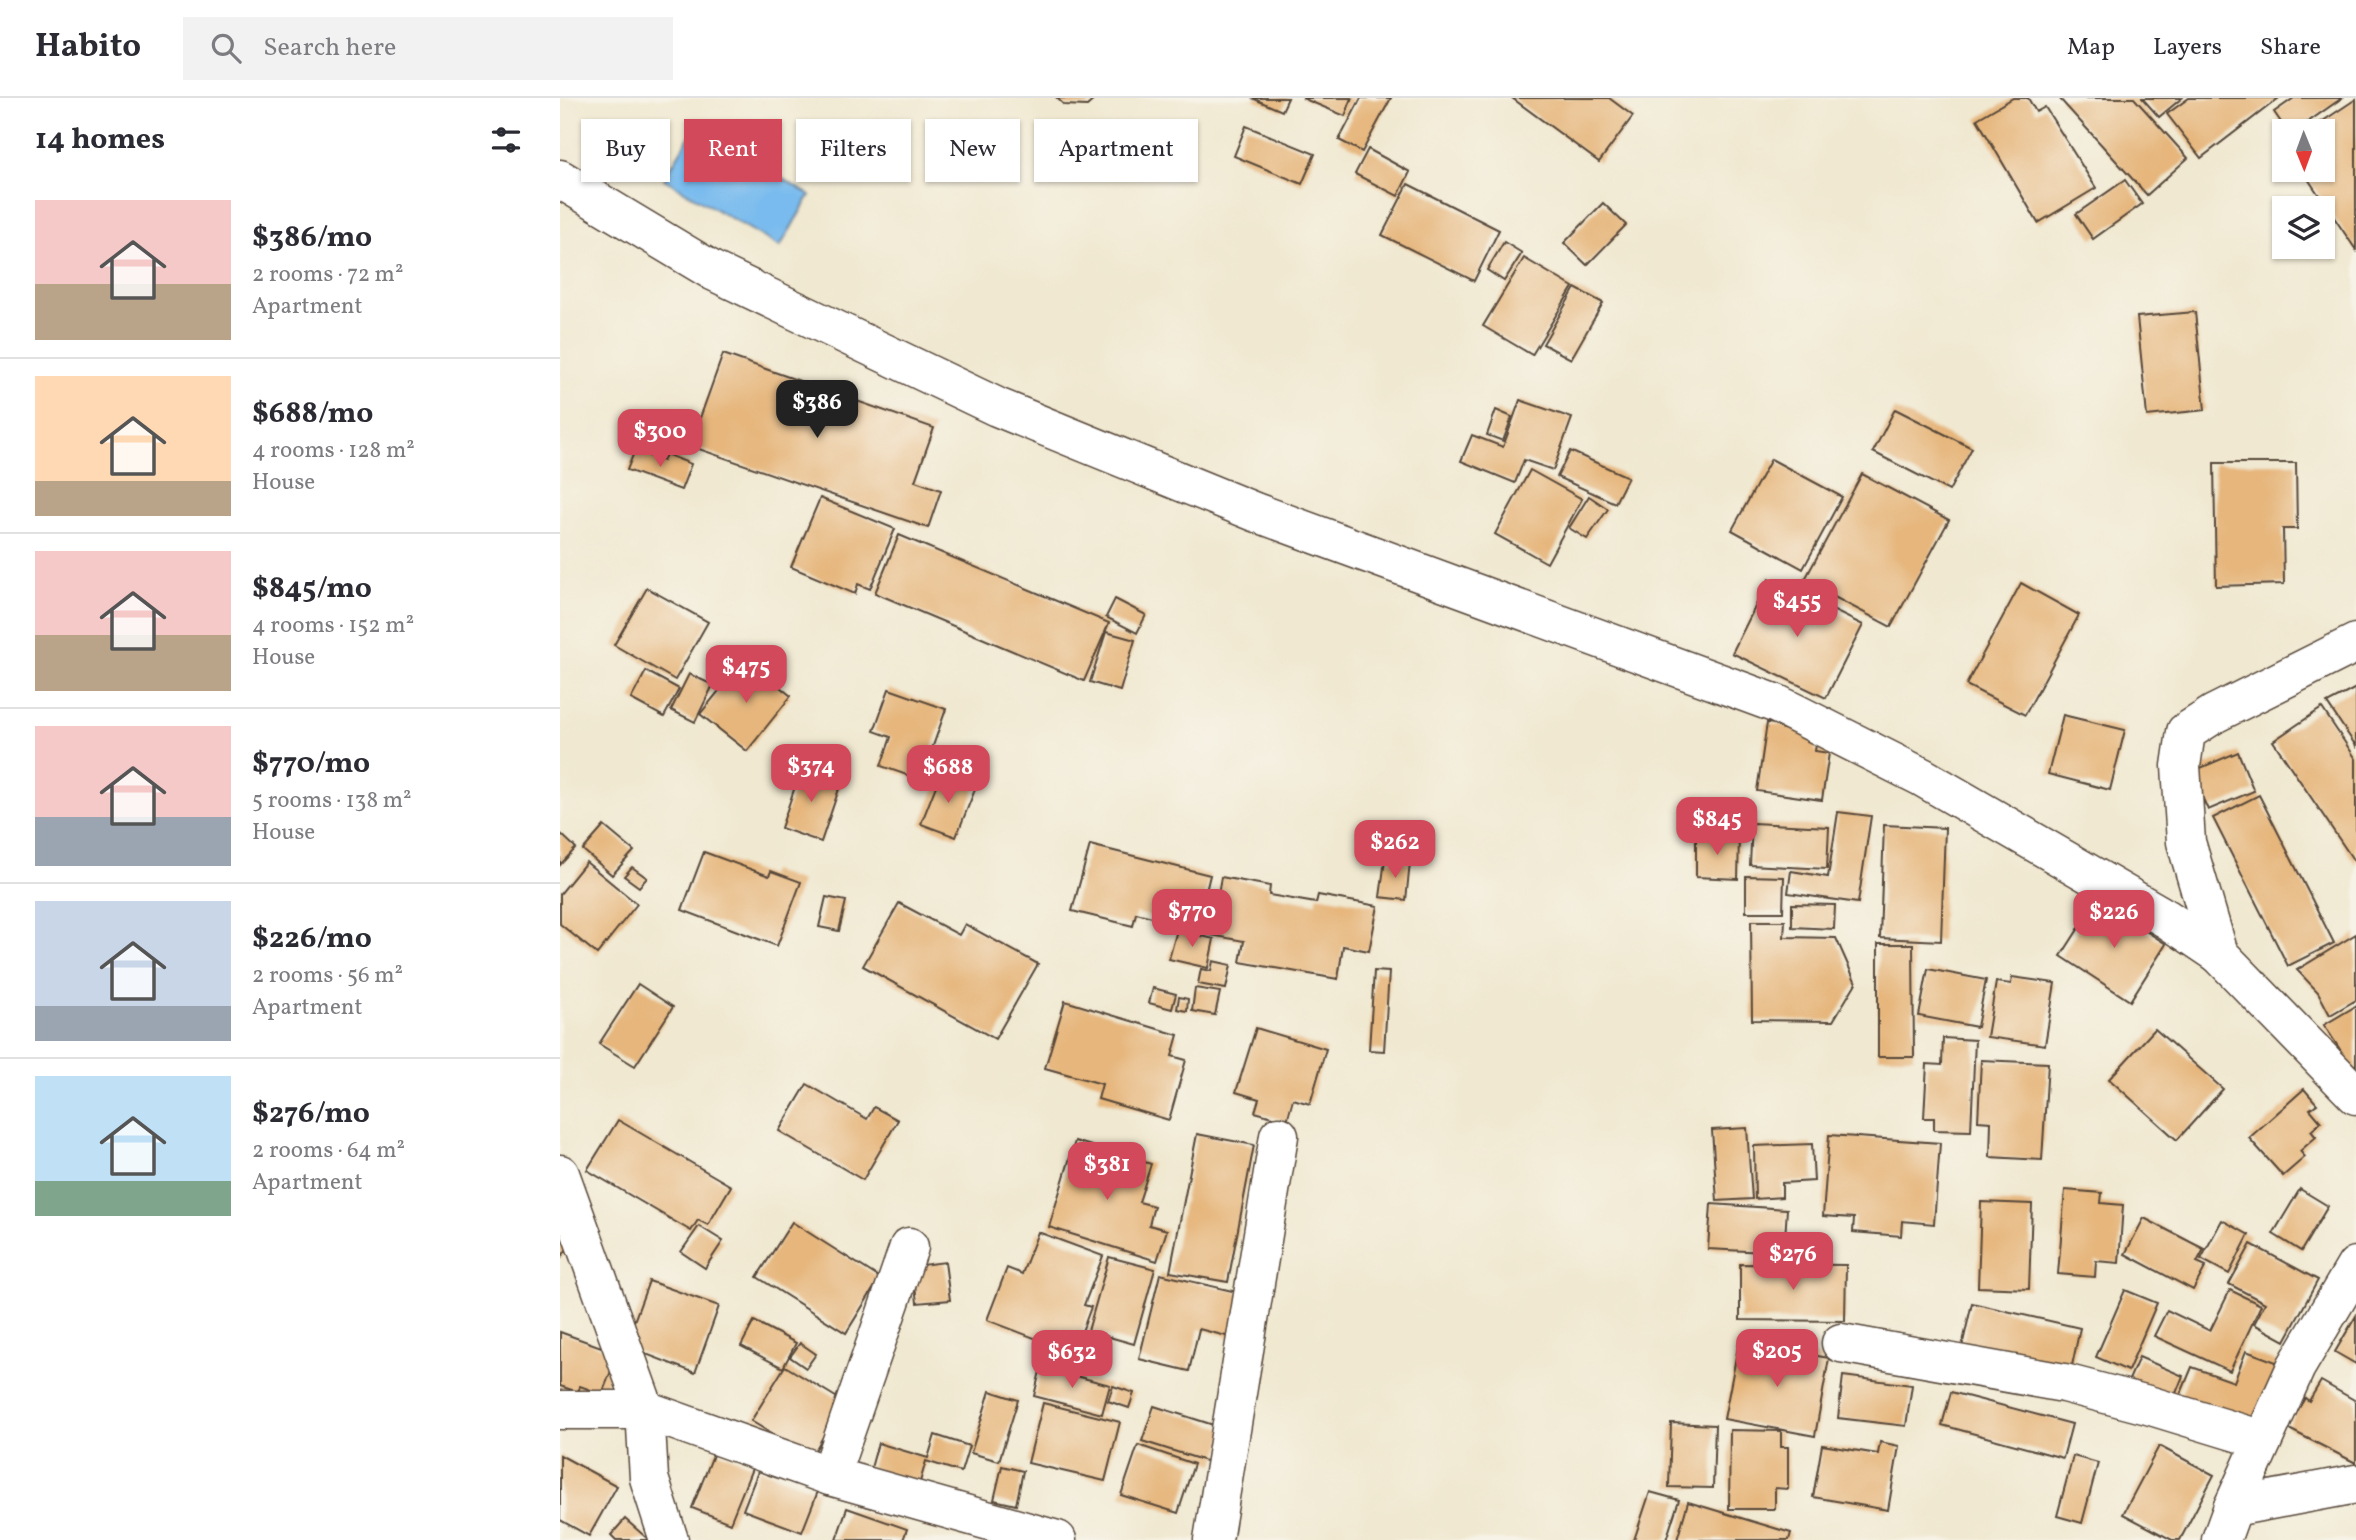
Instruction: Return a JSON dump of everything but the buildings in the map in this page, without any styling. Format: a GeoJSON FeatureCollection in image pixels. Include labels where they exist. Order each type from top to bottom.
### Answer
{"type":"FeatureCollection","features":[{"type":"Feature","properties":{"kind":"street"},"geometry":{"type":"LineString","coordinates":[[560,179],[713,271],[997,407],[1255,512],[1777,704],[1933,784],[2167,919],[2219,954],[2356,1095]]}},
{"type":"Feature","properties":{"kind":"street"},"geometry":{"type":"LineString","coordinates":[[2219,954],[2186,842],[2180,766],[2186,732],[2214,714],[2356,643]]}},
{"type":"Feature","properties":{"kind":"street"},"geometry":{"type":"LineString","coordinates":[[1213,1540],[1279,1136]]}},
{"type":"Feature","properties":{"kind":"street"},"geometry":{"type":"LineString","coordinates":[[560,1174],[645,1410],[649,1478],[669,1540]]}},
{"type":"Feature","properties":{"kind":"street"},"geometry":{"type":"LineString","coordinates":[[830,1476],[909,1247]]}},
{"type":"Feature","properties":{"kind":"street"},"geometry":{"type":"LineString","coordinates":[[2227,1523],[2296,1367],[2356,1266]]}},
{"type":"Feature","properties":{"kind":"street"},"geometry":{"type":"LineString","coordinates":[[1841,1343],[2064,1383],[2263,1440]]}},
{"type":"Feature","properties":{"kind":"street"},"geometry":{"type":"LineString","coordinates":[[560,1410],[645,1410],[830,1476],[1057,1540]]}},
{"type":"Feature","properties":{"kind":"street"},"geometry":{"type":"LineString","coordinates":[[2227,1523],[2356,1484]]}},
{"type":"Feature","properties":{"kind":"water"},"geometry":{"type":"Polygon","coordinates":[[[684,145],[684,182],[782,182],[782,178],[810,195],[780,247],[669,182],[670,169],[684,145]]]}}]}
